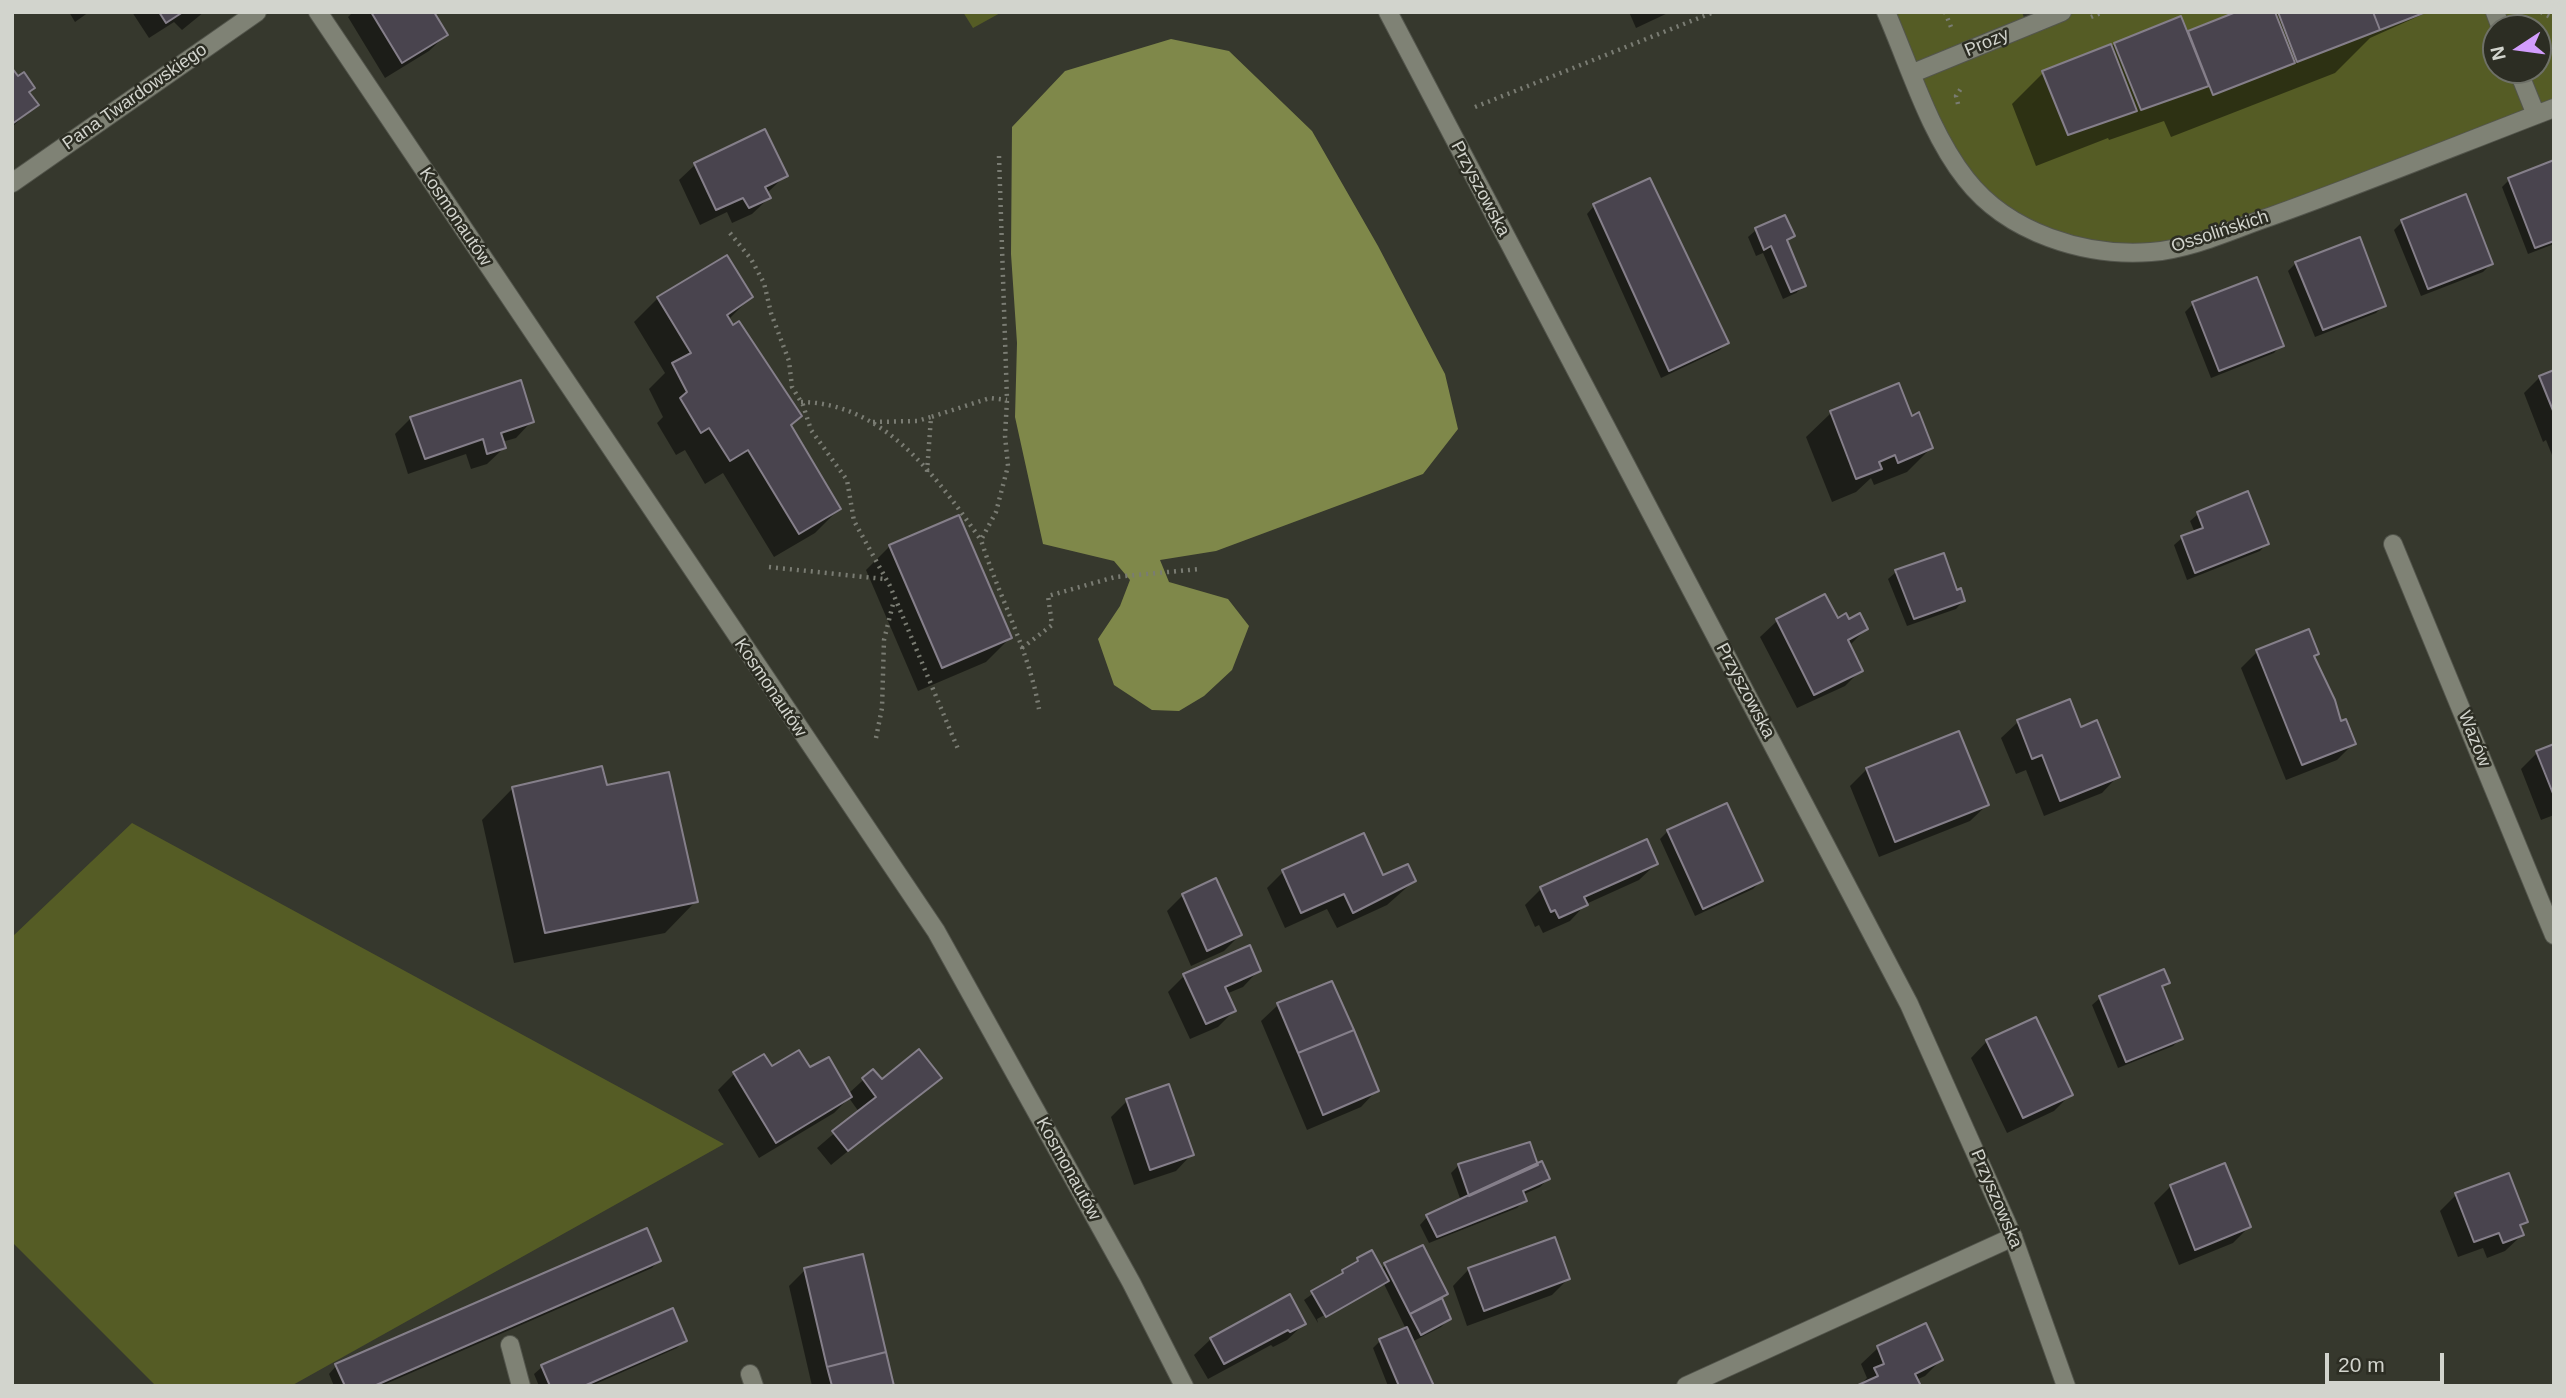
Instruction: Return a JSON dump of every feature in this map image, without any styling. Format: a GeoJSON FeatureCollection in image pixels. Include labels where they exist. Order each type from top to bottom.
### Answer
{"type":"FeatureCollection","features":[{"type":"Feature","properties":{"kind":"street","name":"Pana Twardowskiego"},"geometry":{"type":"LineString","coordinates":[[12,183],[257,12]]}},
{"type":"Feature","properties":{"kind":"street","name":"Kosmonautów"},"geometry":{"type":"LineString","coordinates":[[318,12],[748,656],[936,931],[1131,1282],[1184,1386]]}},
{"type":"Feature","properties":{"kind":"street","name":"Przyszowska"},"geometry":{"type":"LineString","coordinates":[[1388,12],[1909,1004],[2013,1237],[2066,1386]]}},
{"type":"Feature","properties":{"kind":"street","name":"Ossolińskich"},"geometry":{"type":"LineString","coordinates":[[1886,12],[1937,129],[1966,179],[1990,202],[2045,237],[2077,247],[2128,253],[2182,247],[2312,201],[2554,108]]}},
{"type":"Feature","properties":{"kind":"street","name":"Prozy"},"geometry":{"type":"LineString","coordinates":[[1913,74],[2062,12]]}},
{"type":"Feature","properties":{"kind":"street"},"geometry":{"type":"LineString","coordinates":[[2524,84],[2536,115]]}},
{"type":"Feature","properties":{"kind":"street","name":"Wazów"},"geometry":{"type":"LineString","coordinates":[[2393,544],[2554,934]]}},
{"type":"Feature","properties":{"kind":"street"},"geometry":{"type":"LineString","coordinates":[[1686,1386],[2013,1237]]}},
{"type":"Feature","properties":{"kind":"street"},"geometry":{"type":"LineString","coordinates":[[510,1345],[521,1386]]}},
{"type":"Feature","properties":{"kind":"path"},"geometry":{"type":"LineString","coordinates":[[1475,107],[1714,12]]}},
{"type":"Feature","properties":{"kind":"path"},"geometry":{"type":"LineString","coordinates":[[2541,12],[2554,19]]}},
{"type":"Feature","properties":{"kind":"path"},"geometry":{"type":"LineString","coordinates":[[1956,96],[1959,107]]}},
{"type":"Feature","properties":{"kind":"path"},"geometry":{"type":"LineString","coordinates":[[981,540],[996,512],[1008,466],[1005,436],[1007,400],[999,156]]}},
{"type":"Feature","properties":{"kind":"path"},"geometry":{"type":"LineString","coordinates":[[730,233],[751,259],[764,283],[771,313],[789,360],[792,387],[802,402],[811,430],[848,480],[854,520],[895,599],[958,749]]}},
{"type":"Feature","properties":{"kind":"path"},"geometry":{"type":"LineString","coordinates":[[873,422],[917,421],[990,398],[1007,400]]}},
{"type":"Feature","properties":{"kind":"path"},"geometry":{"type":"LineString","coordinates":[[802,402],[826,402],[857,412],[899,440],[981,540],[995,586],[1033,675],[1039,709]]}},
{"type":"Feature","properties":{"kind":"path"},"geometry":{"type":"LineString","coordinates":[[928,473],[931,417]]}},
{"type":"Feature","properties":{"kind":"path"},"geometry":{"type":"LineString","coordinates":[[769,567],[885,579]]}},
{"type":"Feature","properties":{"kind":"path"},"geometry":{"type":"LineString","coordinates":[[1022,648],[1052,625],[1048,596],[1115,577],[1200,569]]}},
{"type":"Feature","properties":{"kind":"path"},"geometry":{"type":"LineString","coordinates":[[876,738],[882,708],[884,640],[895,599]]}},
{"type":"Feature","properties":{"kind":"shaded area"},"geometry":{"type":"Polygon","coordinates":[[[963,12],[1002,12],[973,28],[963,12]]]}},
{"type":"Feature","properties":{"kind":"shaded area"},"geometry":{"type":"Polygon","coordinates":[[[1886,12],[2022,12],[2027,26],[2067,12],[2495,12],[2482,14],[2482,84],[2552,84],[2552,14],[2496,12],[2554,12],[2554,106],[2154,252],[2045,237],[1966,179],[1886,12]]]}},
{"type":"Feature","properties":{"kind":"shaded area"},"geometry":{"type":"Polygon","coordinates":[[[1171,39],[1229,51],[1312,131],[1378,246],[1445,374],[1458,429],[1423,474],[1216,551],[1160,560],[1169,582],[1228,599],[1249,626],[1232,670],[1204,696],[1179,711],[1152,710],[1114,685],[1098,639],[1120,606],[1130,580],[1114,561],[1043,544],[1015,417],[1017,343],[1011,254],[1012,127],[1065,71],[1171,39]]]}},
{"type":"Feature","properties":{"kind":"shaded area"},"geometry":{"type":"Polygon","coordinates":[[[132,823],[724,1144],[291,1386],[156,1386],[12,1242],[12,937],[132,823]]]}},
{"type":"Feature","properties":{"kind":"building"},"geometry":{"type":"Polygon","coordinates":[[[159,12],[183,12],[166,23],[159,12]]]}},
{"type":"Feature","properties":{"kind":"building"},"geometry":{"type":"Polygon","coordinates":[[[371,12],[434,12],[448,35],[402,63],[371,12]]]}},
{"type":"Feature","properties":{"kind":"building"},"geometry":{"type":"Polygon","coordinates":[[[2236,12],[2275,12],[2295,63],[2213,95],[2188,31],[2236,12]]]}},
{"type":"Feature","properties":{"kind":"building"},"geometry":{"type":"Polygon","coordinates":[[[2278,12],[2373,12],[2380,30],[2297,62],[2278,12]]]}},
{"type":"Feature","properties":{"kind":"building"},"geometry":{"type":"Polygon","coordinates":[[[2373,12],[2426,12],[2380,30],[2373,12]]]}},
{"type":"Feature","properties":{"kind":"building"},"geometry":{"type":"Polygon","coordinates":[[[2181,16],[2209,86],[2141,110],[2114,43],[2181,16]]]}},
{"type":"Feature","properties":{"kind":"building"},"geometry":{"type":"Polygon","coordinates":[[[2111,44],[2137,111],[2068,135],[2042,71],[2111,44]]]}},
{"type":"Feature","properties":{"kind":"building"},"geometry":{"type":"Polygon","coordinates":[[[12,68],[18,76],[24,72],[35,88],[29,92],[39,105],[12,124],[12,68]]]}},
{"type":"Feature","properties":{"kind":"building"},"geometry":{"type":"Polygon","coordinates":[[[765,129],[788,176],[765,187],[771,198],[749,208],[743,198],[716,210],[694,163],[765,129]]]}},
{"type":"Feature","properties":{"kind":"building"},"geometry":{"type":"Polygon","coordinates":[[[2554,160],[2554,241],[2535,248],[2508,178],[2554,160]]]}},
{"type":"Feature","properties":{"kind":"building"},"geometry":{"type":"Polygon","coordinates":[[[1650,178],[1729,343],[1669,371],[1593,204],[1650,178]]]}},
{"type":"Feature","properties":{"kind":"building"},"geometry":{"type":"Polygon","coordinates":[[[2466,194],[2493,264],[2428,289],[2401,220],[2466,194]]]}},
{"type":"Feature","properties":{"kind":"building"},"geometry":{"type":"Polygon","coordinates":[[[1785,215],[1795,236],[1787,240],[1806,286],[1791,292],[1771,246],[1764,250],[1755,228],[1785,215]]]}},
{"type":"Feature","properties":{"kind":"building"},"geometry":{"type":"Polygon","coordinates":[[[2360,237],[2386,306],[2323,330],[2295,262],[2360,237]]]}},
{"type":"Feature","properties":{"kind":"building"},"geometry":{"type":"Polygon","coordinates":[[[727,255],[753,297],[727,315],[733,325],[739,321],[802,416],[791,425],[841,509],[799,534],[748,450],[730,461],[709,428],[701,433],[680,398],[687,392],[672,363],[691,353],[657,297],[727,255]]]}},
{"type":"Feature","properties":{"kind":"building"},"geometry":{"type":"Polygon","coordinates":[[[2257,277],[2284,346],[2219,371],[2192,302],[2257,277]]]}},
{"type":"Feature","properties":{"kind":"building"},"geometry":{"type":"Polygon","coordinates":[[[2554,370],[2554,413],[2539,376],[2554,370]]]}},
{"type":"Feature","properties":{"kind":"building"},"geometry":{"type":"Polygon","coordinates":[[[521,380],[534,422],[501,433],[506,448],[487,454],[483,439],[425,459],[410,417],[521,380]]]}},
{"type":"Feature","properties":{"kind":"building"},"geometry":{"type":"Polygon","coordinates":[[[1899,383],[1912,416],[1919,412],[1933,448],[1898,463],[1895,455],[1879,462],[1882,469],[1856,479],[1830,411],[1899,383]]]}},
{"type":"Feature","properties":{"kind":"building"},"geometry":{"type":"Polygon","coordinates":[[[2248,491],[2269,544],[2195,573],[2181,536],[2203,528],[2197,512],[2248,491]]]}},
{"type":"Feature","properties":{"kind":"building"},"geometry":{"type":"Polygon","coordinates":[[[959,515],[1012,638],[942,668],[889,545],[959,515]]]}},
{"type":"Feature","properties":{"kind":"building"},"geometry":{"type":"Polygon","coordinates":[[[1944,553],[1957,590],[1961,588],[1965,601],[1914,619],[1895,570],[1944,553]]]}},
{"type":"Feature","properties":{"kind":"building"},"geometry":{"type":"Polygon","coordinates":[[[1825,594],[1838,618],[1846,613],[1849,619],[1860,613],[1868,629],[1848,640],[1863,671],[1814,695],[1776,619],[1825,594]]]}},
{"type":"Feature","properties":{"kind":"building"},"geometry":{"type":"Polygon","coordinates":[[[2309,629],[2319,654],[2314,656],[2335,700],[2341,721],[2346,719],[2356,744],[2302,765],[2256,650],[2309,629]]]}},
{"type":"Feature","properties":{"kind":"building"},"geometry":{"type":"Polygon","coordinates":[[[2070,699],[2081,727],[2097,720],[2120,777],[2060,801],[2042,755],[2032,759],[2017,720],[2070,699]]]}},
{"type":"Feature","properties":{"kind":"building"},"geometry":{"type":"Polygon","coordinates":[[[1959,731],[1989,805],[1895,842],[1866,768],[1959,731]]]}},
{"type":"Feature","properties":{"kind":"building"},"geometry":{"type":"Polygon","coordinates":[[[2554,744],[2554,796],[2536,751],[2554,744]]]}},
{"type":"Feature","properties":{"kind":"building"},"geometry":{"type":"Polygon","coordinates":[[[602,766],[607,785],[669,772],[698,902],[545,933],[512,787],[602,766]]]}},
{"type":"Feature","properties":{"kind":"building"},"geometry":{"type":"Polygon","coordinates":[[[1727,803],[1763,881],[1703,909],[1667,830],[1727,803]]]}},
{"type":"Feature","properties":{"kind":"building"},"geometry":{"type":"Polygon","coordinates":[[[1364,833],[1383,875],[1408,864],[1416,881],[1353,913],[1344,894],[1301,913],[1282,870],[1364,833]]]}},
{"type":"Feature","properties":{"kind":"building"},"geometry":{"type":"Polygon","coordinates":[[[1647,839],[1658,864],[1584,897],[1588,905],[1559,918],[1555,910],[1551,912],[1540,887],[1647,839]]]}},
{"type":"Feature","properties":{"kind":"building"},"geometry":{"type":"Polygon","coordinates":[[[1216,878],[1242,935],[1207,951],[1182,894],[1216,878]]]}},
{"type":"Feature","properties":{"kind":"building"},"geometry":{"type":"Polygon","coordinates":[[[1250,945],[1261,971],[1225,987],[1236,1011],[1206,1024],[1183,974],[1250,945]]]}},
{"type":"Feature","properties":{"kind":"building"},"geometry":{"type":"Polygon","coordinates":[[[2164,969],[2170,983],[2162,986],[2183,1039],[2126,1062],[2099,996],[2164,969]]]}},
{"type":"Feature","properties":{"kind":"building"},"geometry":{"type":"Polygon","coordinates":[[[1332,981],[1354,1030],[1298,1053],[1277,1003],[1332,981]]]}},
{"type":"Feature","properties":{"kind":"building"},"geometry":{"type":"Polygon","coordinates":[[[2036,1017],[2073,1095],[2023,1118],[1986,1040],[2036,1017]]]}},
{"type":"Feature","properties":{"kind":"building"},"geometry":{"type":"Polygon","coordinates":[[[1354,1030],[1379,1091],[1323,1115],[1298,1053],[1354,1030]]]}},
{"type":"Feature","properties":{"kind":"building"},"geometry":{"type":"Polygon","coordinates":[[[919,1049],[942,1078],[848,1151],[832,1131],[876,1097],[862,1078],[873,1069],[882,1079],[919,1049]]]}},
{"type":"Feature","properties":{"kind":"building"},"geometry":{"type":"Polygon","coordinates":[[[799,1050],[810,1067],[829,1057],[852,1097],[776,1143],[733,1072],[764,1054],[772,1066],[799,1050]]]}},
{"type":"Feature","properties":{"kind":"building"},"geometry":{"type":"Polygon","coordinates":[[[1169,1084],[1194,1155],[1150,1170],[1126,1099],[1169,1084]]]}},
{"type":"Feature","properties":{"kind":"building"},"geometry":{"type":"Polygon","coordinates":[[[1530,1142],[1538,1165],[1469,1196],[1458,1164],[1530,1142]]]}},
{"type":"Feature","properties":{"kind":"building"},"geometry":{"type":"Polygon","coordinates":[[[1542,1161],[1550,1179],[1523,1191],[1527,1201],[1437,1237],[1426,1215],[1542,1161]]]}},
{"type":"Feature","properties":{"kind":"building"},"geometry":{"type":"Polygon","coordinates":[[[2225,1163],[2251,1227],[2195,1250],[2170,1185],[2225,1163]]]}},
{"type":"Feature","properties":{"kind":"building"},"geometry":{"type":"Polygon","coordinates":[[[2509,1173],[2528,1222],[2520,1225],[2524,1235],[2503,1243],[2499,1233],[2474,1242],[2455,1193],[2509,1173]]]}},
{"type":"Feature","properties":{"kind":"building"},"geometry":{"type":"Polygon","coordinates":[[[647,1228],[661,1261],[374,1386],[345,1386],[335,1364],[647,1228]]]}},
{"type":"Feature","properties":{"kind":"building"},"geometry":{"type":"Polygon","coordinates":[[[1555,1237],[1570,1279],[1484,1311],[1468,1268],[1555,1237]]]}},
{"type":"Feature","properties":{"kind":"building"},"geometry":{"type":"Polygon","coordinates":[[[1423,1245],[1448,1294],[1410,1314],[1384,1263],[1423,1245]]]}},
{"type":"Feature","properties":{"kind":"building"},"geometry":{"type":"Polygon","coordinates":[[[1372,1250],[1389,1281],[1326,1317],[1311,1291],[1343,1273],[1342,1270],[1358,1261],[1357,1258],[1372,1250]]]}},
{"type":"Feature","properties":{"kind":"building"},"geometry":{"type":"Polygon","coordinates":[[[863,1254],[886,1352],[827,1367],[804,1268],[863,1254]]]}},
{"type":"Feature","properties":{"kind":"building"},"geometry":{"type":"Polygon","coordinates":[[[1290,1294],[1306,1324],[1290,1332],[1288,1330],[1224,1364],[1210,1338],[1290,1294]]]}},
{"type":"Feature","properties":{"kind":"building"},"geometry":{"type":"Polygon","coordinates":[[[1442,1298],[1451,1319],[1421,1335],[1410,1314],[1442,1298]]]}},
{"type":"Feature","properties":{"kind":"building"},"geometry":{"type":"Polygon","coordinates":[[[673,1308],[687,1341],[584,1386],[550,1386],[541,1365],[673,1308]]]}},
{"type":"Feature","properties":{"kind":"building"},"geometry":{"type":"Polygon","coordinates":[[[1926,1323],[1943,1360],[1915,1374],[1921,1386],[1856,1386],[1878,1376],[1874,1368],[1884,1364],[1877,1346],[1926,1323]]]}},
{"type":"Feature","properties":{"kind":"building"},"geometry":{"type":"Polygon","coordinates":[[[1407,1327],[1434,1386],[1399,1386],[1379,1339],[1407,1327]]]}},
{"type":"Feature","properties":{"kind":"building"},"geometry":{"type":"Polygon","coordinates":[[[886,1352],[894,1386],[832,1386],[827,1367],[886,1352]]]}}]}
